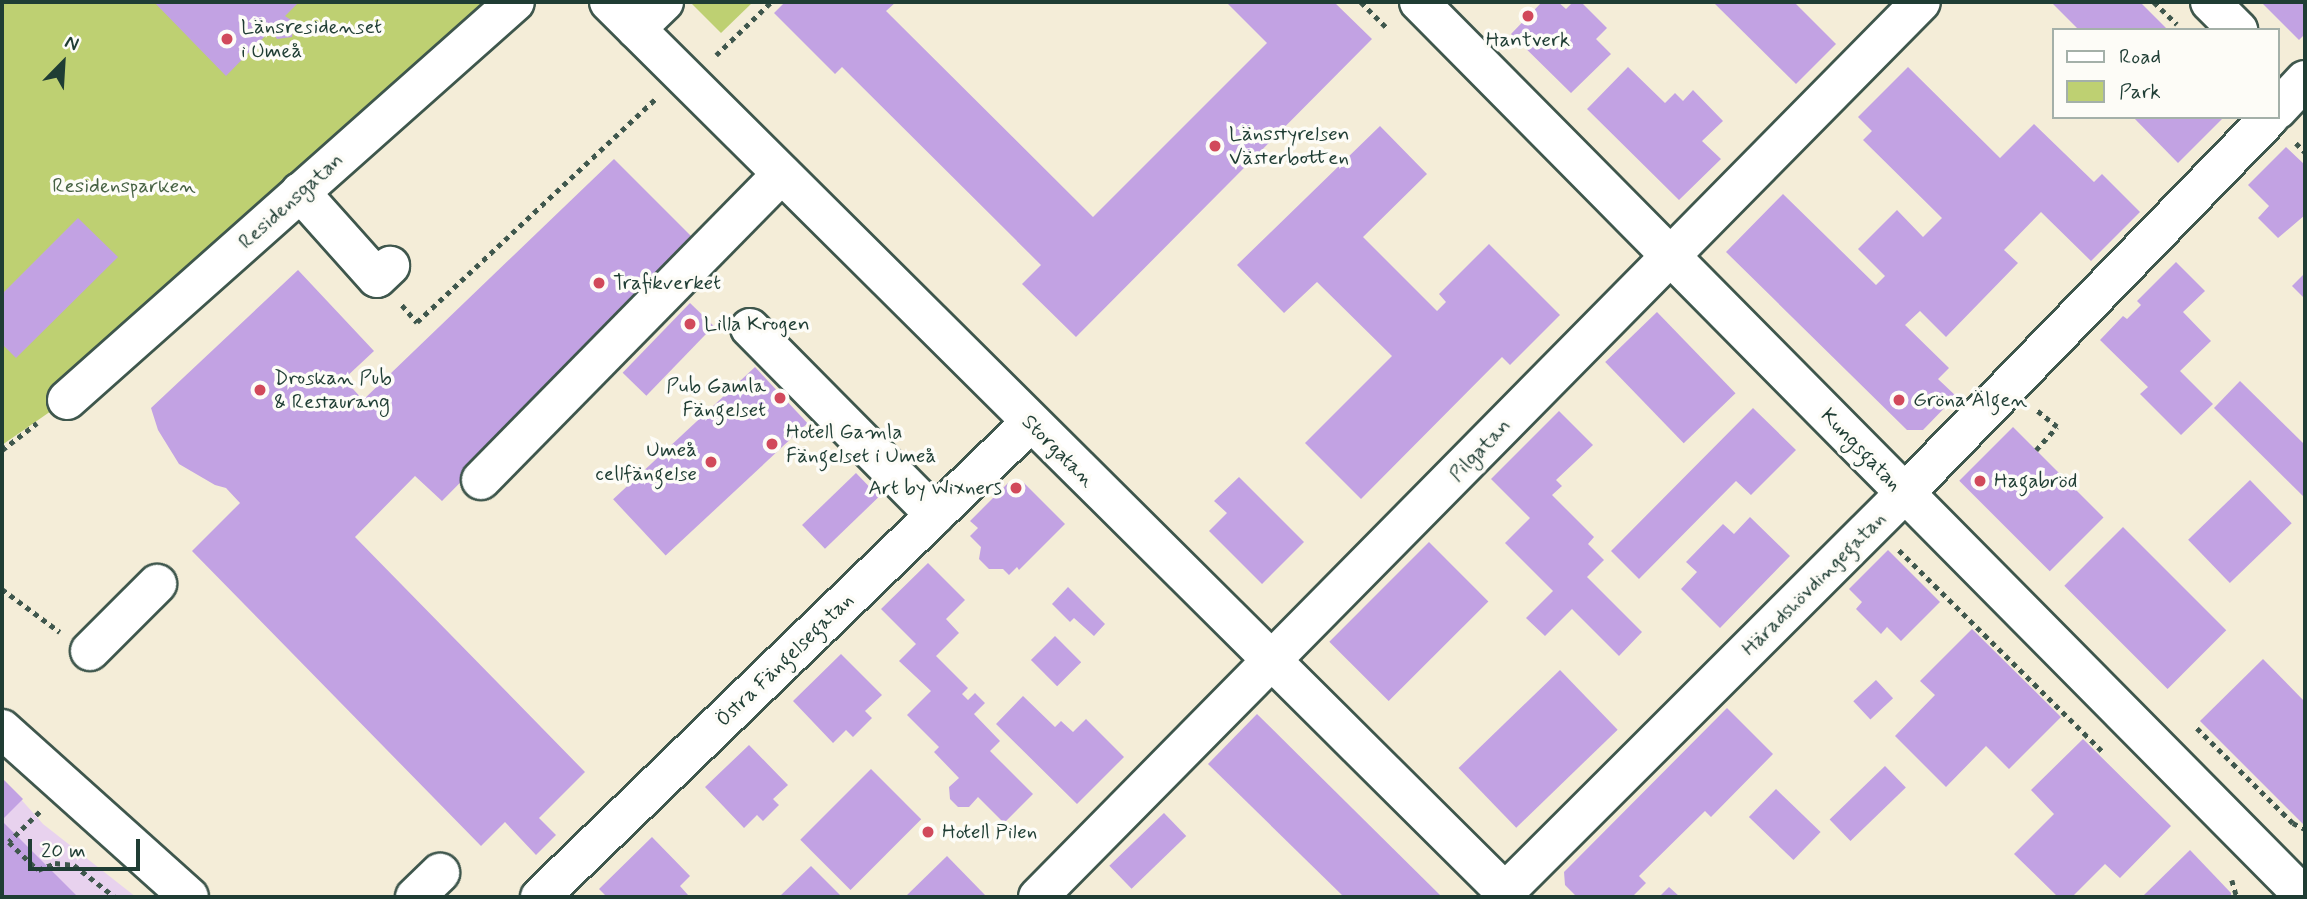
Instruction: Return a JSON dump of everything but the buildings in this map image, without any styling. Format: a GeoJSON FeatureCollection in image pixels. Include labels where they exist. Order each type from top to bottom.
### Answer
{"type":"FeatureCollection","features":[{"type":"Feature","properties":{"kind":"street","name":"Residensgatan"},"geometry":{"type":"LineString","coordinates":[[67,400],[515,2]]}},
{"type":"Feature","properties":{"kind":"street","name":"Storgatan"},"geometry":{"type":"LineString","coordinates":[[610,2],[1505,896]]}},
{"type":"Feature","properties":{"kind":"street"},"geometry":{"type":"LineString","coordinates":[[636,29],[664,2]]}},
{"type":"Feature","properties":{"kind":"street","name":"Kungsgatan"},"geometry":{"type":"LineString","coordinates":[[1419,2],[1671,254],[1904,495],[2303,895]]}},
{"type":"Feature","properties":{"kind":"street","name":"Pilgatan"},"geometry":{"type":"LineString","coordinates":[[1038,897],[1921,2]]}},
{"type":"Feature","properties":{"kind":"street"},"geometry":{"type":"LineString","coordinates":[[2210,2],[2236,28]]}},
{"type":"Feature","properties":{"kind":"street","name":"Häradshövdingegatan"},"geometry":{"type":"LineString","coordinates":[[1505,896],[1904,495],[2270,119]]}},
{"type":"Feature","properties":{"kind":"street"},"geometry":{"type":"LineString","coordinates":[[481,480],[782,174]]}},
{"type":"Feature","properties":{"kind":"street"},"geometry":{"type":"LineString","coordinates":[[300,192],[383,272]]}},
{"type":"Feature","properties":{"kind":"street"},"geometry":{"type":"LineString","coordinates":[[750,328],[935,515]]}},
{"type":"Feature","properties":{"kind":"street","name":"Östra Fängelsegatan"},"geometry":{"type":"LineString","coordinates":[[540,897],[1030,423]]}},
{"type":"Feature","properties":{"kind":"street"},"geometry":{"type":"LineString","coordinates":[[90,651],[157,584]]}},
{"type":"Feature","properties":{"kind":"street"},"geometry":{"type":"LineString","coordinates":[[2,729],[189,897]]}},
{"type":"Feature","properties":{"kind":"path"},"geometry":{"type":"LineString","coordinates":[[383,272],[417,321],[771,2]]}},
{"type":"Feature","properties":{"kind":"path"},"geometry":{"type":"LineString","coordinates":[[2154,2],[2180,28]]}},
{"type":"Feature","properties":{"kind":"path"},"geometry":{"type":"LineString","coordinates":[[2289,100],[2305,152]]}},
{"type":"Feature","properties":{"kind":"path"},"geometry":{"type":"LineString","coordinates":[[2,450],[67,400]]}},
{"type":"Feature","properties":{"kind":"path"},"geometry":{"type":"LineString","coordinates":[[2032,406],[2057,428],[2036,450]]}},
{"type":"Feature","properties":{"kind":"path"},"geometry":{"type":"LineString","coordinates":[[1874,525],[2107,756]]}},
{"type":"Feature","properties":{"kind":"path"},"geometry":{"type":"LineString","coordinates":[[2,589],[90,651]]}},
{"type":"Feature","properties":{"kind":"path"},"geometry":{"type":"LineString","coordinates":[[2196,727],[2299,829],[2305,829]]}},
{"type":"Feature","properties":{"kind":"path"},"geometry":{"type":"LineString","coordinates":[[48,804],[9,842],[38,870],[55,863],[74,865],[115,897]]}},
{"type":"Feature","properties":{"kind":"path"},"geometry":{"type":"LineString","coordinates":[[2224,872],[2234,881],[2237,897]]}},
{"type":"Feature","properties":{"kind":"shaded area"},"geometry":{"type":"Polygon","coordinates":[[[2,778],[43,824],[136,897],[2,897],[2,778]]]}},
{"type":"Feature","properties":{"kind":"green space","name":"Residensparken"},"geometry":{"type":"Polygon","coordinates":[[[2,2],[515,2],[67,400],[2,445],[2,2]]]}},
{"type":"Feature","properties":{"kind":"green space"},"geometry":{"type":"Polygon","coordinates":[[[690,2],[753,2],[721,33],[690,2]]]}},
{"type":"Feature","properties":{"kind":"place","name":"Hantverk"},"geometry":{"type":"Point","coordinates":[1528,16]}},
{"type":"Feature","properties":{"kind":"place","name":"Länsresidenset i Umeå"},"geometry":{"type":"Point","coordinates":[227,39]}},
{"type":"Feature","properties":{"kind":"place","name":"Länsstyrelsen Västerbotten"},"geometry":{"type":"Point","coordinates":[1215,146]}},
{"type":"Feature","properties":{"kind":"place","name":"Trafikverket"},"geometry":{"type":"Point","coordinates":[599,283]}},
{"type":"Feature","properties":{"kind":"place","name":"Lilla Krogen"},"geometry":{"type":"Point","coordinates":[690,324]}},
{"type":"Feature","properties":{"kind":"place","name":"Droskan Pub & Restaurang"},"geometry":{"type":"Point","coordinates":[260,390]}},
{"type":"Feature","properties":{"kind":"place","name":"Pub Gamla Fängelset"},"geometry":{"type":"Point","coordinates":[780,398]}},
{"type":"Feature","properties":{"kind":"place","name":"Gröna Älgen"},"geometry":{"type":"Point","coordinates":[1899,400]}},
{"type":"Feature","properties":{"kind":"place","name":"Hotell Gamla Fängelset i Umeå"},"geometry":{"type":"Point","coordinates":[772,444]}},
{"type":"Feature","properties":{"kind":"place","name":"Umeå cellfängelse"},"geometry":{"type":"Point","coordinates":[711,462]}},
{"type":"Feature","properties":{"kind":"place","name":"Hagabröd"},"geometry":{"type":"Point","coordinates":[1980,481]}},
{"type":"Feature","properties":{"kind":"place","name":"Art by Wixners"},"geometry":{"type":"Point","coordinates":[1016,488]}},
{"type":"Feature","properties":{"kind":"place","name":"Hotell Pilen"},"geometry":{"type":"Point","coordinates":[928,832]}}]}
